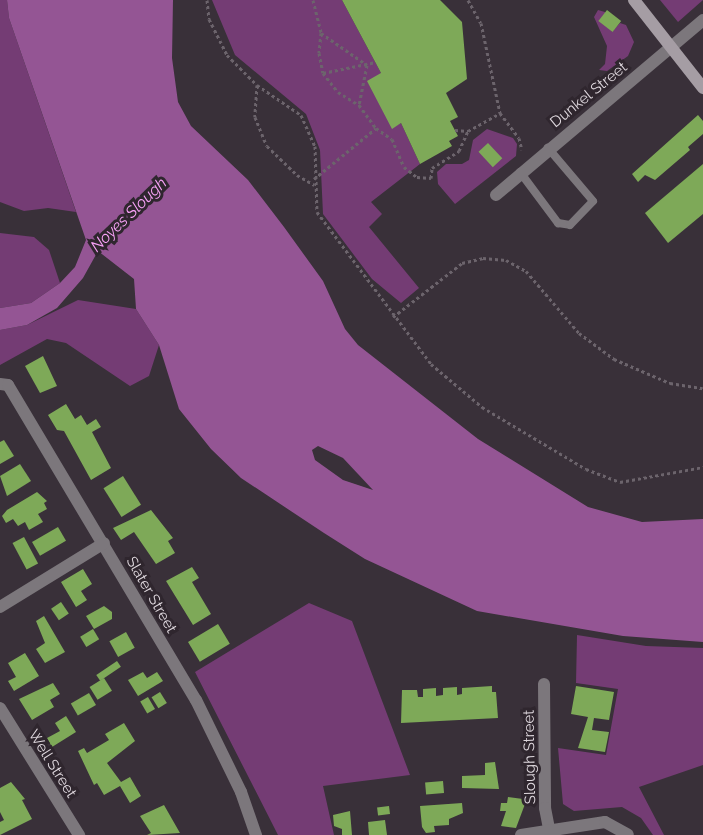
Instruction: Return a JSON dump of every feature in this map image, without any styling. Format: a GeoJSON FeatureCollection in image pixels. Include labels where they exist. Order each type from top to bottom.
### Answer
{"type":"FeatureCollection","features":[{"type":"Feature","properties":{"kind":"main road"},"geometry":{"type":"LineString","coordinates":[[634,0],[703,88]]}},
{"type":"Feature","properties":{"kind":"street","name":"Dunkel Street"},"geometry":{"type":"LineString","coordinates":[[496,195],[548,148],[703,20]]}},
{"type":"Feature","properties":{"kind":"street","name":"Slater Street"},"geometry":{"type":"LineString","coordinates":[[0,384],[8,385],[196,700],[241,792],[256,835]]}},
{"type":"Feature","properties":{"kind":"street"},"geometry":{"type":"LineString","coordinates":[[0,607],[104,543]]}},
{"type":"Feature","properties":{"kind":"street","name":"Slough Street"},"geometry":{"type":"LineString","coordinates":[[544,684],[545,808],[549,828]]}},
{"type":"Feature","properties":{"kind":"street","name":"Well Street"},"geometry":{"type":"LineString","coordinates":[[0,708],[79,835]]}},
{"type":"Feature","properties":{"kind":"street"},"geometry":{"type":"LineString","coordinates":[[521,835],[549,828],[605,822],[628,835]]}},
{"type":"Feature","properties":{"kind":"lane"},"geometry":{"type":"LineString","coordinates":[[520,172],[558,223],[570,225],[592,201],[548,148]]}},
{"type":"Feature","properties":{"kind":"path"},"geometry":{"type":"LineString","coordinates":[[207,0],[209,19],[227,55],[257,85],[301,115],[315,146],[314,179],[317,212],[393,317],[431,364],[482,407],[586,469],[621,482],[703,467]]}},
{"type":"Feature","properties":{"kind":"path"},"geometry":{"type":"LineString","coordinates":[[313,0],[321,33],[319,53],[323,73],[338,92],[359,105],[376,128],[392,139],[410,174],[423,179],[431,178],[436,164],[459,151],[468,131]]}},
{"type":"Feature","properties":{"kind":"path"},"geometry":{"type":"LineString","coordinates":[[468,0],[481,23],[500,113],[519,138],[522,150]]}},
{"type":"Feature","properties":{"kind":"path"},"geometry":{"type":"LineString","coordinates":[[321,33],[367,65]]}},
{"type":"Feature","properties":{"kind":"path"},"geometry":{"type":"LineString","coordinates":[[323,73],[376,62]]}},
{"type":"Feature","properties":{"kind":"path"},"geometry":{"type":"LineString","coordinates":[[359,105],[367,65]]}},
{"type":"Feature","properties":{"kind":"path"},"geometry":{"type":"LineString","coordinates":[[257,85],[255,117],[267,146],[297,175],[315,185]]}},
{"type":"Feature","properties":{"kind":"path"},"geometry":{"type":"LineString","coordinates":[[455,130],[468,131],[500,113]]}},
{"type":"Feature","properties":{"kind":"path"},"geometry":{"type":"LineString","coordinates":[[314,179],[376,128]]}},
{"type":"Feature","properties":{"kind":"path"},"geometry":{"type":"LineString","coordinates":[[393,317],[462,263],[483,258],[506,260],[526,272],[599,350],[650,376],[703,388]]}},
{"type":"Feature","properties":{"kind":"shaded area"},"geometry":{"type":"Polygon","coordinates":[[[0,0],[7,0],[9,18],[76,212],[48,208],[24,211],[0,202],[0,0]]]}},
{"type":"Feature","properties":{"kind":"shaded area"},"geometry":{"type":"Polygon","coordinates":[[[212,0],[342,0],[381,73],[392,128],[401,123],[420,164],[371,202],[382,214],[369,227],[419,288],[401,303],[372,279],[323,214],[320,150],[306,114],[235,55],[212,0]]]}},
{"type":"Feature","properties":{"kind":"shaded area"},"geometry":{"type":"Polygon","coordinates":[[[660,0],[703,0],[678,22],[660,0]]]}},
{"type":"Feature","properties":{"kind":"shaded area"},"geometry":{"type":"Polygon","coordinates":[[[598,10],[605,12],[612,32],[620,23],[626,25],[634,42],[628,56],[607,71],[599,70],[605,64],[607,46],[594,17],[598,10]]]}},
{"type":"Feature","properties":{"kind":"shaded area"},"geometry":{"type":"Polygon","coordinates":[[[487,129],[513,138],[517,144],[516,156],[455,204],[438,184],[437,172],[446,164],[462,164],[469,160],[473,140],[487,129]]]}},
{"type":"Feature","properties":{"kind":"shaded area"},"geometry":{"type":"Polygon","coordinates":[[[0,233],[34,237],[49,250],[60,283],[31,303],[0,308],[0,233]]]}},
{"type":"Feature","properties":{"kind":"shaded area"},"geometry":{"type":"Polygon","coordinates":[[[78,300],[136,309],[159,345],[149,376],[130,386],[66,343],[47,339],[0,365],[0,330],[27,325],[78,300]]]}},
{"type":"Feature","properties":{"kind":"shaded area"},"geometry":{"type":"Polygon","coordinates":[[[309,603],[352,621],[410,775],[323,786],[334,835],[278,835],[195,672],[309,603]]]}},
{"type":"Feature","properties":{"kind":"shaded area"},"geometry":{"type":"Polygon","coordinates":[[[577,635],[646,646],[703,648],[703,765],[639,787],[664,835],[653,835],[641,818],[622,807],[574,811],[563,804],[558,748],[606,755],[618,689],[576,683],[577,635]]]}},
{"type":"Feature","properties":{"kind":"water","name":"Noyes Slough"},"geometry":{"type":"Polygon","coordinates":[[[7,0],[173,0],[172,58],[178,102],[191,126],[248,180],[284,227],[323,281],[345,329],[358,345],[478,439],[588,507],[642,522],[703,519],[703,642],[623,636],[477,611],[365,559],[324,533],[241,478],[211,449],[179,409],[159,345],[136,309],[134,279],[98,251],[83,278],[57,308],[27,325],[0,330],[0,308],[31,303],[60,283],[75,267],[86,240],[9,18],[7,0]],[[318,446],[312,450],[315,460],[343,480],[373,490],[343,458],[318,446]]]}},
{"type":"Feature","properties":{"kind":"building"},"geometry":{"type":"Polygon","coordinates":[[[342,0],[440,0],[462,22],[467,79],[446,93],[458,117],[450,121],[458,136],[449,141],[452,146],[420,164],[401,123],[392,129],[367,81],[381,73],[342,0]]]}},
{"type":"Feature","properties":{"kind":"building"},"geometry":{"type":"Polygon","coordinates":[[[607,10],[621,21],[613,32],[598,21],[607,10]]]}},
{"type":"Feature","properties":{"kind":"building"},"geometry":{"type":"Polygon","coordinates":[[[698,115],[703,121],[703,134],[688,147],[690,150],[655,180],[645,175],[638,182],[632,174],[698,115]]]}},
{"type":"Feature","properties":{"kind":"building"},"geometry":{"type":"Polygon","coordinates":[[[488,143],[502,158],[493,167],[478,152],[488,143]]]}},
{"type":"Feature","properties":{"kind":"building"},"geometry":{"type":"Polygon","coordinates":[[[703,164],[703,214],[668,243],[645,213],[703,164]]]}},
{"type":"Feature","properties":{"kind":"building"},"geometry":{"type":"Polygon","coordinates":[[[43,356],[57,386],[40,393],[25,366],[43,356]]]}},
{"type":"Feature","properties":{"kind":"building"},"geometry":{"type":"Polygon","coordinates":[[[66,404],[75,419],[81,415],[87,425],[96,419],[101,427],[92,432],[111,468],[91,480],[64,431],[57,430],[48,415],[66,404]]]}},
{"type":"Feature","properties":{"kind":"building"},"geometry":{"type":"Polygon","coordinates":[[[4,440],[14,456],[0,464],[0,442],[4,440]]]}},
{"type":"Feature","properties":{"kind":"building"},"geometry":{"type":"Polygon","coordinates":[[[20,464],[31,481],[7,496],[0,476],[20,464]]]}},
{"type":"Feature","properties":{"kind":"building"},"geometry":{"type":"Polygon","coordinates":[[[123,476],[141,505],[122,517],[103,488],[123,476]]]}},
{"type":"Feature","properties":{"kind":"building"},"geometry":{"type":"Polygon","coordinates":[[[37,492],[47,501],[44,503],[47,509],[38,514],[43,522],[29,530],[25,522],[18,526],[13,519],[6,523],[2,516],[7,510],[37,492]]]}},
{"type":"Feature","properties":{"kind":"building"},"geometry":{"type":"Polygon","coordinates":[[[151,510],[173,538],[168,541],[175,553],[156,564],[134,532],[121,540],[113,528],[151,510]]]}},
{"type":"Feature","properties":{"kind":"building"},"geometry":{"type":"Polygon","coordinates":[[[58,527],[66,541],[40,556],[32,542],[58,527]]]}},
{"type":"Feature","properties":{"kind":"building"},"geometry":{"type":"Polygon","coordinates":[[[24,537],[38,563],[27,570],[13,543],[24,537]]]}},
{"type":"Feature","properties":{"kind":"building"},"geometry":{"type":"Polygon","coordinates":[[[192,567],[199,578],[192,582],[211,614],[193,625],[166,581],[192,567]]]}},
{"type":"Feature","properties":{"kind":"building"},"geometry":{"type":"Polygon","coordinates":[[[83,569],[92,584],[81,591],[87,600],[76,607],[61,582],[83,569]]]}},
{"type":"Feature","properties":{"kind":"building"},"geometry":{"type":"Polygon","coordinates":[[[61,602],[69,614],[59,620],[51,609],[61,602]]]}},
{"type":"Feature","properties":{"kind":"building"},"geometry":{"type":"Polygon","coordinates":[[[104,606],[112,612],[112,619],[94,629],[86,616],[104,606]]]}},
{"type":"Feature","properties":{"kind":"building"},"geometry":{"type":"Polygon","coordinates":[[[44,616],[65,652],[45,663],[36,649],[45,643],[36,621],[44,616]]]}},
{"type":"Feature","properties":{"kind":"building"},"geometry":{"type":"Polygon","coordinates":[[[218,624],[230,644],[200,662],[188,642],[218,624]]]}},
{"type":"Feature","properties":{"kind":"building"},"geometry":{"type":"Polygon","coordinates":[[[93,629],[99,639],[86,647],[80,637],[93,629]]]}},
{"type":"Feature","properties":{"kind":"building"},"geometry":{"type":"Polygon","coordinates":[[[126,632],[135,648],[118,657],[109,641],[126,632]]]}},
{"type":"Feature","properties":{"kind":"building"},"geometry":{"type":"Polygon","coordinates":[[[25,653],[39,676],[14,691],[8,681],[16,677],[8,663],[25,653]]]}},
{"type":"Feature","properties":{"kind":"building"},"geometry":{"type":"Polygon","coordinates":[[[117,661],[121,667],[100,681],[96,675],[117,661]]]}},
{"type":"Feature","properties":{"kind":"building"},"geometry":{"type":"Polygon","coordinates":[[[143,672],[147,678],[157,672],[163,681],[138,696],[128,680],[143,672]]]}},
{"type":"Feature","properties":{"kind":"building"},"geometry":{"type":"Polygon","coordinates":[[[104,678],[112,691],[98,700],[90,687],[104,678]]]}},
{"type":"Feature","properties":{"kind":"building"},"geometry":{"type":"Polygon","coordinates":[[[53,683],[60,694],[50,700],[54,707],[32,720],[19,699],[53,683]]]}},
{"type":"Feature","properties":{"kind":"building"},"geometry":{"type":"Polygon","coordinates":[[[492,686],[492,692],[496,692],[498,718],[401,723],[402,690],[417,690],[418,697],[423,697],[423,689],[436,688],[436,696],[443,695],[443,688],[457,687],[457,695],[462,694],[462,688],[492,686]]]}},
{"type":"Feature","properties":{"kind":"building"},"geometry":{"type":"Polygon","coordinates":[[[576,686],[614,692],[609,720],[594,718],[592,730],[609,732],[605,752],[578,748],[588,717],[571,714],[576,686]]]}},
{"type":"Feature","properties":{"kind":"building"},"geometry":{"type":"Polygon","coordinates":[[[160,692],[167,703],[158,708],[152,697],[160,692]]]}},
{"type":"Feature","properties":{"kind":"building"},"geometry":{"type":"Polygon","coordinates":[[[89,693],[96,705],[78,716],[71,704],[89,693]]]}},
{"type":"Feature","properties":{"kind":"building"},"geometry":{"type":"Polygon","coordinates":[[[148,697],[155,709],[147,714],[140,702],[148,697]]]}},
{"type":"Feature","properties":{"kind":"building"},"geometry":{"type":"Polygon","coordinates":[[[66,716],[76,732],[52,747],[47,738],[60,731],[55,723],[66,716]]]}},
{"type":"Feature","properties":{"kind":"building"},"geometry":{"type":"Polygon","coordinates":[[[124,723],[135,741],[107,763],[121,782],[130,777],[141,796],[130,803],[120,786],[104,795],[97,783],[94,785],[78,751],[84,748],[87,753],[109,740],[105,734],[124,723]]]}},
{"type":"Feature","properties":{"kind":"building"},"geometry":{"type":"Polygon","coordinates":[[[495,762],[499,789],[462,788],[462,776],[485,775],[485,763],[495,762]]]}},
{"type":"Feature","properties":{"kind":"building"},"geometry":{"type":"Polygon","coordinates":[[[443,781],[444,793],[426,795],[425,783],[443,781]]]}},
{"type":"Feature","properties":{"kind":"building"},"geometry":{"type":"Polygon","coordinates":[[[11,782],[25,799],[22,800],[32,819],[0,835],[0,822],[4,820],[0,812],[0,788],[11,782]]]}},
{"type":"Feature","properties":{"kind":"building"},"geometry":{"type":"Polygon","coordinates":[[[508,797],[523,799],[525,804],[516,828],[501,826],[506,811],[500,811],[501,803],[507,803],[508,797]]]}},
{"type":"Feature","properties":{"kind":"building"},"geometry":{"type":"Polygon","coordinates":[[[462,803],[463,813],[449,819],[449,825],[434,826],[435,832],[426,833],[422,827],[420,806],[462,803]]]}},
{"type":"Feature","properties":{"kind":"building"},"geometry":{"type":"Polygon","coordinates":[[[164,805],[180,833],[147,835],[151,833],[140,816],[164,805]]]}},
{"type":"Feature","properties":{"kind":"building"},"geometry":{"type":"Polygon","coordinates":[[[389,806],[390,814],[378,815],[377,807],[389,806]]]}},
{"type":"Feature","properties":{"kind":"building"},"geometry":{"type":"Polygon","coordinates":[[[350,811],[352,835],[342,835],[342,829],[334,826],[333,815],[350,811]]]}},
{"type":"Feature","properties":{"kind":"building"},"geometry":{"type":"Polygon","coordinates":[[[385,820],[387,835],[369,835],[368,822],[385,820]]]}}]}
